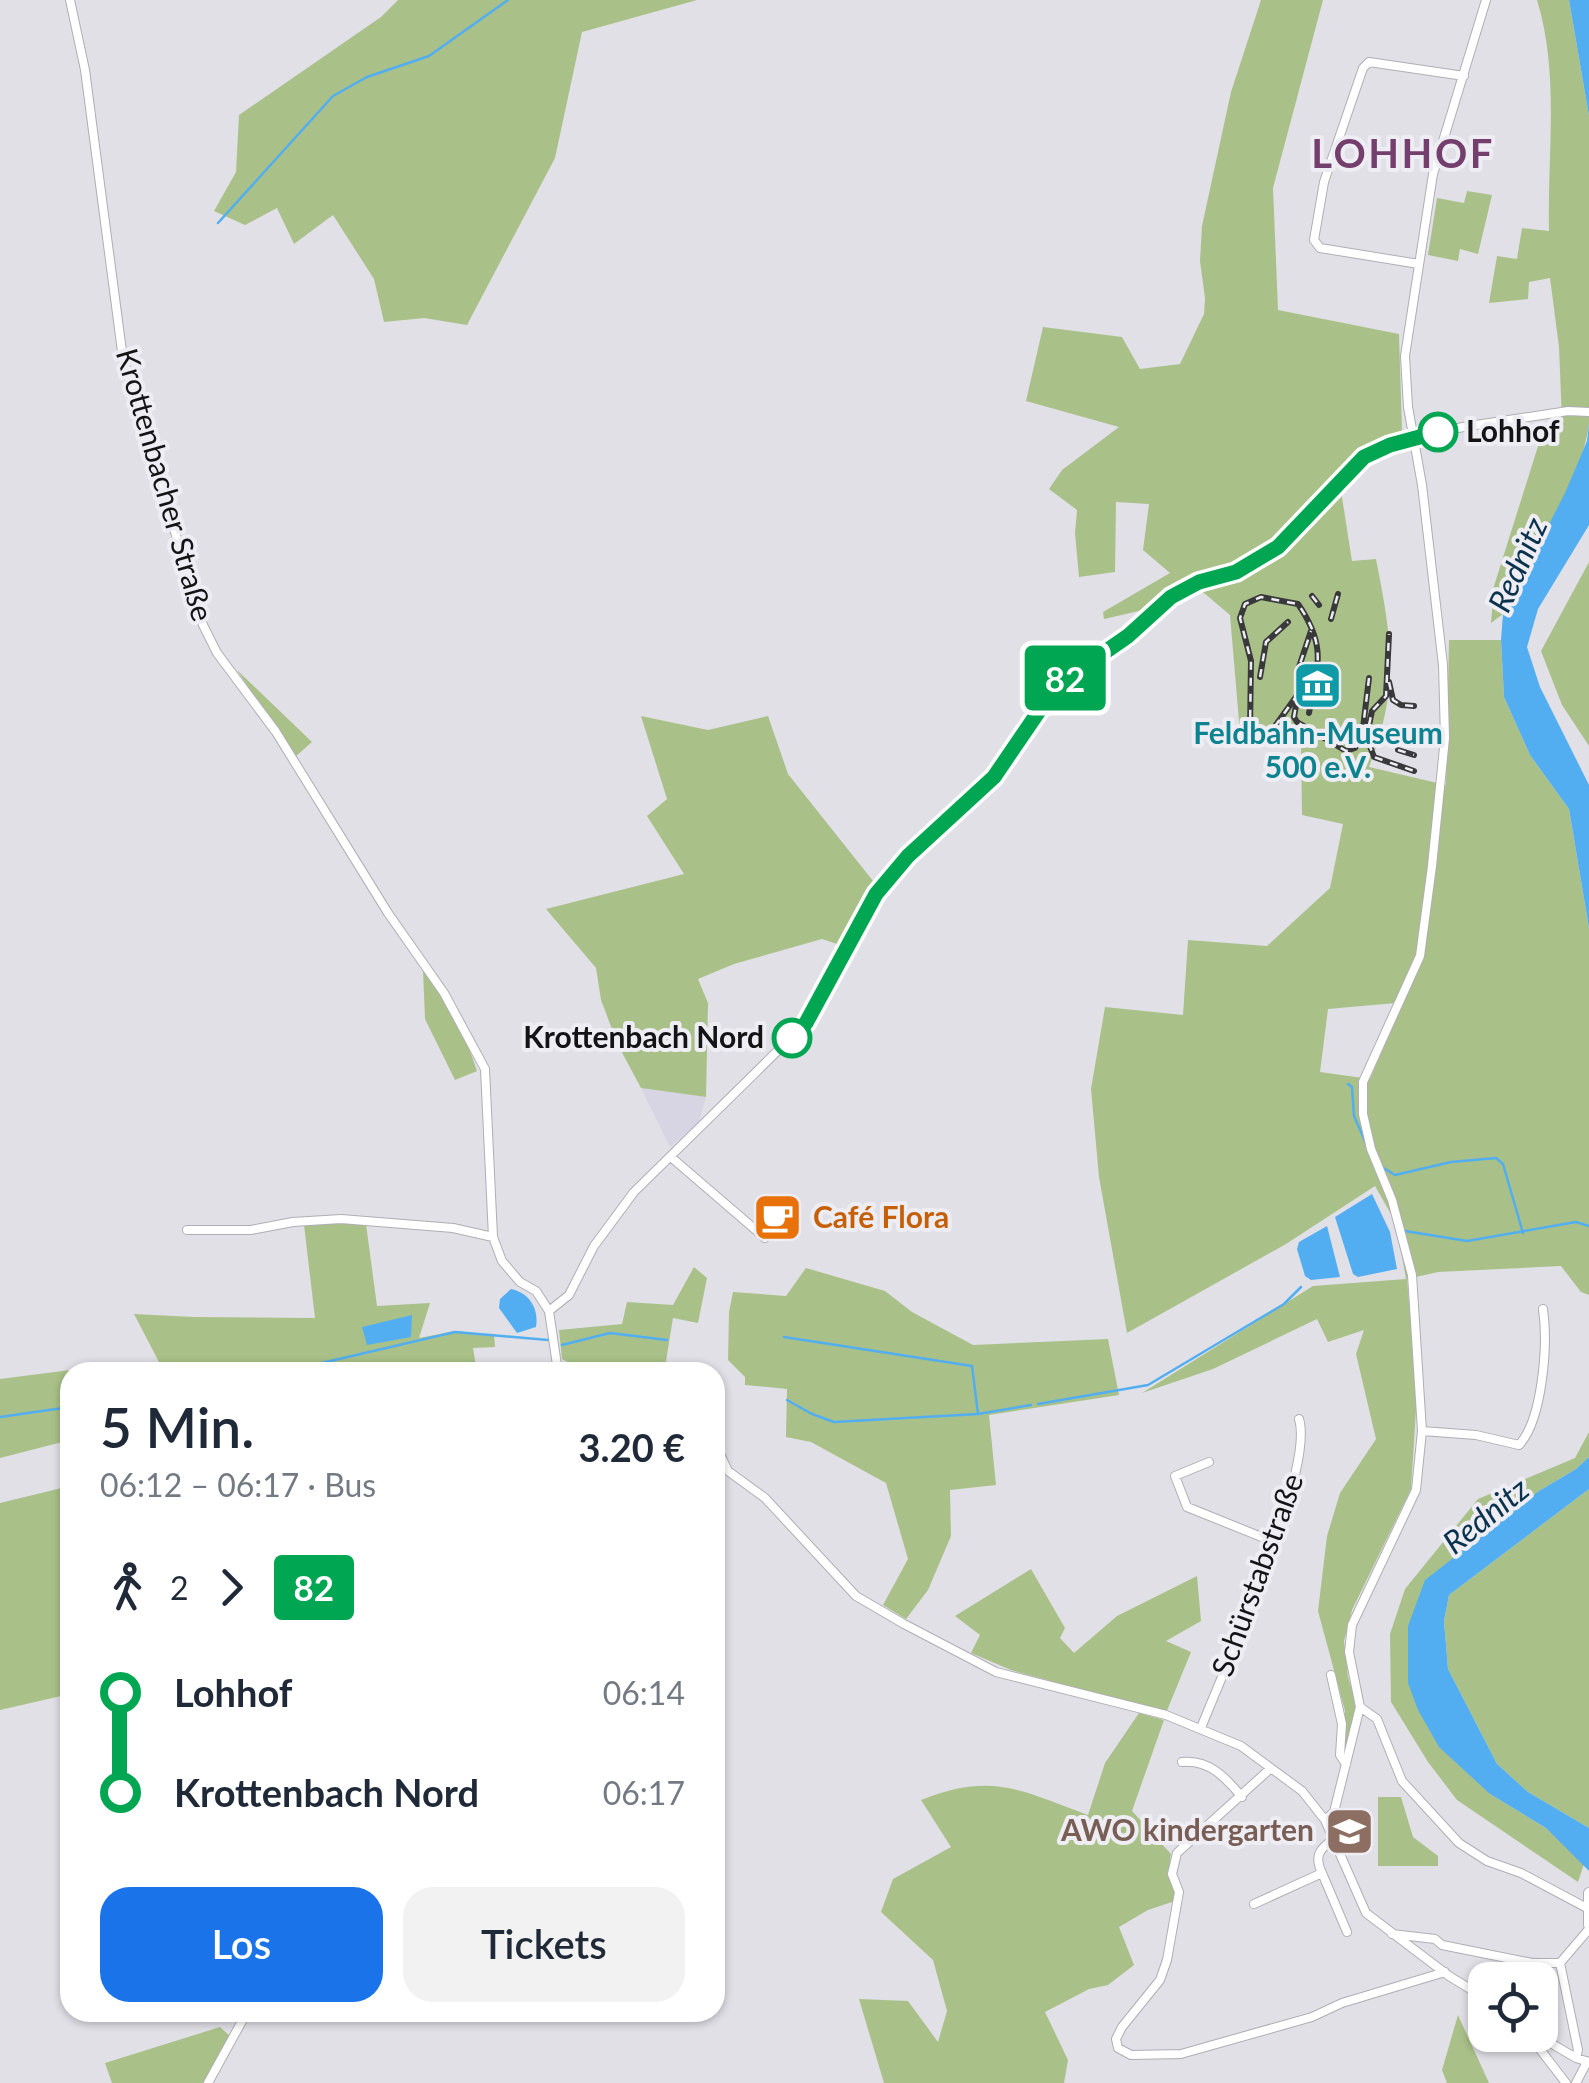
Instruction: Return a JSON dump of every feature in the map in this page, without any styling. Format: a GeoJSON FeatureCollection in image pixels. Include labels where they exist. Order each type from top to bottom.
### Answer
{"type":"FeatureCollection","features":[{"type":"Feature","properties":{"kind":"main road"},"geometry":{"type":"LineString","coordinates":[[1588,1900],[1589,1927]]}},
{"type":"Feature","properties":{"kind":"street","name":"Krottenbacher Straße"},"geometry":{"type":"LineString","coordinates":[[70,0],[85,70],[123,359],[204,626],[217,653],[276,732],[388,914],[428,968],[485,1069],[493,1237]]}},
{"type":"Feature","properties":{"kind":"street"},"geometry":{"type":"LineString","coordinates":[[1324,1820],[1334,1812],[1360,1707],[1349,1652],[1352,1626],[1416,1490],[1422,1431],[1412,1274],[1392,1200],[1371,1149],[1363,1114],[1363,1082],[1420,956],[1445,738],[1437,601],[1405,356],[1433,174],[1486,0]]}},
{"type":"Feature","properties":{"kind":"street"},"geometry":{"type":"LineString","coordinates":[[1420,264],[1320,248],[1314,240],[1324,182],[1369,62],[1464,76]]}},
{"type":"Feature","properties":{"kind":"street"},"geometry":{"type":"LineString","coordinates":[[549,1311],[569,1295],[612,1218],[634,1192],[806,1023],[876,894],[908,856],[994,777],[1056,686],[1128,636],[1171,597],[1199,582],[1236,572],[1278,547],[1364,457],[1413,438],[1463,427],[1575,410],[1589,412]]}},
{"type":"Feature","properties":{"kind":"street"},"geometry":{"type":"LineString","coordinates":[[672,1158],[765,1238]]}},
{"type":"Feature","properties":{"kind":"street"},"geometry":{"type":"LineString","coordinates":[[187,1230],[251,1230],[341,1219],[453,1228],[493,1237],[502,1261],[520,1282],[536,1291],[549,1311],[557,1362]]}},
{"type":"Feature","properties":{"kind":"street"},"geometry":{"type":"LineString","coordinates":[[1422,1431],[1476,1435],[1519,1445],[1537,1404],[1543,1309]]}},
{"type":"Feature","properties":{"kind":"street","name":"Schürstabstraße"},"geometry":{"type":"LineString","coordinates":[[1202,1728],[1296,1482],[1303,1432],[1299,1419]]}},
{"type":"Feature","properties":{"kind":"street"},"geometry":{"type":"LineString","coordinates":[[1209,1462],[1176,1476],[1187,1508],[1274,1542]]}},
{"type":"Feature","properties":{"kind":"street"},"geometry":{"type":"LineString","coordinates":[[725,1466],[728,1472],[766,1500],[828,1569],[868,1604],[996,1672],[1166,1714],[1241,1746],[1302,1791],[1324,1820],[1366,1913],[1468,1987]]}},
{"type":"Feature","properties":{"kind":"street"},"geometry":{"type":"LineString","coordinates":[[1331,1675],[1342,1724],[1340,1755],[1346,1764]]}},
{"type":"Feature","properties":{"kind":"street"},"geometry":{"type":"LineString","coordinates":[[1360,1707],[1377,1719],[1402,1781],[1459,1843],[1487,1860],[1588,1900]]}},
{"type":"Feature","properties":{"kind":"street"},"geometry":{"type":"LineString","coordinates":[[1182,1762],[1195,1760],[1223,1774],[1242,1797]]}},
{"type":"Feature","properties":{"kind":"street"},"geometry":{"type":"LineString","coordinates":[[1271,1768],[1173,1860],[1172,1874],[1178,1892],[1167,1960],[1160,1980],[1122,2027],[1116,2039],[1118,2048],[1131,2055],[1181,2054],[1312,2017],[1342,2003],[1444,1972]]}},
{"type":"Feature","properties":{"kind":"street"},"geometry":{"type":"LineString","coordinates":[[1334,1839],[1316,1861],[1348,1932]]}},
{"type":"Feature","properties":{"kind":"street"},"geometry":{"type":"LineString","coordinates":[[1254,1904],[1322,1873]]}},
{"type":"Feature","properties":{"kind":"street"},"geometry":{"type":"LineString","coordinates":[[1576,2058],[1578,2050],[1560,1964],[1589,1927]]}},
{"type":"Feature","properties":{"kind":"street"},"geometry":{"type":"LineString","coordinates":[[1392,1934],[1560,1964]]}},
{"type":"Feature","properties":{"kind":"street"},"geometry":{"type":"LineString","coordinates":[[208,2083],[242,2022]]}},
{"type":"Feature","properties":{"kind":"street"},"geometry":{"type":"LineString","coordinates":[[1558,2047],[1588,2062],[1576,2083]]}},
{"type":"Feature","properties":{"kind":"street"},"geometry":{"type":"LineString","coordinates":[[1542,2052],[1566,2083]]}},
{"type":"Feature","properties":{"kind":"shaded area"},"geometry":{"type":"Polygon","coordinates":[[[641,1088],[706,1097],[699,1122],[670,1147],[641,1088]]]}},
{"type":"Feature","properties":{"kind":"green space"},"geometry":{"type":"Polygon","coordinates":[[[398,0],[697,0],[582,32],[555,158],[467,325],[424,318],[384,322],[374,279],[333,215],[294,244],[277,208],[245,225],[214,211],[236,172],[239,115],[381,17],[398,0]]]}},
{"type":"Feature","properties":{"kind":"green space"},"geometry":{"type":"Polygon","coordinates":[[[1261,0],[1323,0],[1273,188],[1278,310],[1399,334],[1402,432],[1362,450],[1339,478],[1352,561],[1376,559],[1389,639],[1389,687],[1369,767],[1446,785],[1449,640],[1501,640],[1504,697],[1530,755],[1569,809],[1589,928],[1589,1295],[1581,1292],[1561,1266],[1438,1272],[1407,1279],[1417,1394],[1411,1489],[1352,1610],[1344,1641],[1348,1677],[1357,1707],[1348,1749],[1344,1748],[1345,1711],[1318,1611],[1327,1536],[1340,1493],[1376,1439],[1356,1354],[1364,1330],[1328,1342],[1317,1319],[1213,1369],[1142,1393],[1313,1286],[1406,1279],[1396,1223],[1375,1186],[1286,1244],[1127,1333],[1099,1177],[1091,1089],[1105,1007],[1183,1015],[1188,940],[1267,946],[1330,888],[1343,824],[1302,815],[1301,743],[1240,733],[1230,615],[1191,582],[1152,608],[1104,619],[1103,612],[1170,573],[1143,550],[1149,504],[1116,502],[1115,572],[1079,577],[1077,510],[1049,489],[1062,470],[1119,427],[1026,401],[1043,327],[1122,337],[1140,369],[1180,364],[1204,314],[1202,226],[1231,92],[1261,0]],[[1417,969],[1396,1003],[1328,1009],[1320,1072],[1370,1079],[1417,969]]]}},
{"type":"Feature","properties":{"kind":"green space"},"geometry":{"type":"Polygon","coordinates":[[[1537,0],[1569,0],[1589,116],[1589,424],[1576,470],[1554,520],[1503,614],[1491,623],[1494,586],[1545,424],[1562,421],[1559,347],[1550,278],[1529,282],[1528,299],[1489,303],[1497,256],[1517,259],[1522,228],[1549,231],[1550,86],[1537,0]]]}},
{"type":"Feature","properties":{"kind":"green space"},"geometry":{"type":"Polygon","coordinates":[[[1467,191],[1492,195],[1478,254],[1460,249],[1458,261],[1428,255],[1437,198],[1464,203],[1467,191]]]}},
{"type":"Feature","properties":{"kind":"green space"},"geometry":{"type":"Polygon","coordinates":[[[1589,562],[1589,746],[1562,705],[1541,651],[1589,562]]]}},
{"type":"Feature","properties":{"kind":"green space"},"geometry":{"type":"Polygon","coordinates":[[[237,670],[312,742],[295,757],[237,670]]]}},
{"type":"Feature","properties":{"kind":"green space"},"geometry":{"type":"Polygon","coordinates":[[[641,716],[708,730],[768,716],[788,774],[877,886],[843,946],[822,939],[734,964],[698,979],[708,1003],[706,1097],[641,1088],[618,1045],[601,1000],[596,968],[546,909],[684,874],[647,816],[667,799],[641,716]]]}},
{"type":"Feature","properties":{"kind":"green space"},"geometry":{"type":"Polygon","coordinates":[[[423,970],[454,1018],[477,1071],[455,1080],[425,1019],[423,970]]]}},
{"type":"Feature","properties":{"kind":"green space"},"geometry":{"type":"Polygon","coordinates":[[[340,1221],[366,1224],[377,1306],[430,1303],[419,1338],[455,1331],[494,1335],[495,1347],[473,1348],[475,1362],[159,1362],[134,1314],[315,1318],[304,1225],[340,1221]]]}},
{"type":"Feature","properties":{"kind":"green space"},"geometry":{"type":"Polygon","coordinates":[[[694,1267],[707,1278],[698,1323],[673,1318],[666,1362],[562,1359],[559,1330],[622,1324],[627,1302],[673,1305],[694,1267]]]}},
{"type":"Feature","properties":{"kind":"green space"},"geometry":{"type":"Polygon","coordinates":[[[806,1268],[885,1291],[912,1312],[973,1345],[1108,1339],[1119,1395],[989,1415],[996,1485],[950,1490],[951,1536],[928,1590],[906,1619],[883,1605],[908,1559],[886,1483],[811,1442],[786,1437],[787,1389],[745,1385],[745,1377],[728,1360],[733,1292],[786,1296],[806,1268]]]}},
{"type":"Feature","properties":{"kind":"green space"},"geometry":{"type":"Polygon","coordinates":[[[60,1371],[60,1443],[0,1458],[0,1379],[60,1371]]]}},
{"type":"Feature","properties":{"kind":"green space"},"geometry":{"type":"Polygon","coordinates":[[[1589,1432],[1589,1457],[1539,1491],[1408,1626],[1490,1794],[1546,1828],[1584,1864],[1578,1882],[1457,1800],[1428,1762],[1391,1702],[1390,1634],[1405,1589],[1478,1499],[1575,1458],[1589,1432]]]}},
{"type":"Feature","properties":{"kind":"green space"},"geometry":{"type":"Polygon","coordinates":[[[60,1488],[60,1696],[0,1710],[0,1503],[60,1488]]]}},
{"type":"Feature","properties":{"kind":"green space"},"geometry":{"type":"Polygon","coordinates":[[[1589,1489],[1589,1828],[1528,1792],[1497,1764],[1448,1669],[1444,1621],[1449,1595],[1589,1489]]]}},
{"type":"Feature","properties":{"kind":"green space"},"geometry":{"type":"Polygon","coordinates":[[[1031,1569],[1065,1628],[1060,1638],[1074,1653],[1117,1616],[1197,1576],[1201,1621],[1166,1641],[1191,1652],[1166,1713],[1011,1670],[971,1653],[980,1635],[955,1616],[1031,1569]]]}},
{"type":"Feature","properties":{"kind":"green space"},"geometry":{"type":"Polygon","coordinates":[[[1139,1713],[1164,1720],[1132,1811],[1171,1854],[1175,1901],[1148,1910],[1119,1927],[1134,1965],[1108,1985],[1089,1989],[1045,2012],[1068,2060],[1064,2083],[884,2083],[859,1999],[908,2001],[938,2042],[947,2011],[933,1960],[881,1912],[893,1879],[951,1847],[921,1800],[987,1786],[1024,1792],[1088,1815],[1105,1763],[1139,1713]]]}},
{"type":"Feature","properties":{"kind":"green space"},"geometry":{"type":"Polygon","coordinates":[[[1378,1797],[1401,1797],[1413,1837],[1438,1856],[1438,1866],[1378,1866],[1378,1797]]]}},
{"type":"Feature","properties":{"kind":"green space"},"geometry":{"type":"Polygon","coordinates":[[[1458,2015],[1468,2037],[1468,2052],[1475,2052],[1489,2083],[1447,2083],[1442,2070],[1458,2015]]]}},
{"type":"Feature","properties":{"kind":"green space"},"geometry":{"type":"Polygon","coordinates":[[[220,2027],[231,2037],[204,2083],[112,2083],[105,2063],[220,2027]]]}},
{"type":"Feature","properties":{"kind":"water"},"geometry":{"type":"Polygon","coordinates":[[[1569,0],[1589,0],[1589,116],[1569,0]]]}},
{"type":"Feature","properties":{"kind":"water"},"geometry":{"type":"Polygon","coordinates":[[[1589,424],[1589,525],[1538,609],[1527,647],[1540,687],[1589,785],[1589,928],[1569,809],[1530,755],[1504,697],[1501,640],[1503,614],[1565,493],[1587,441],[1589,424]]]}},
{"type":"Feature","properties":{"kind":"water"},"geometry":{"type":"Polygon","coordinates":[[[1372,1194],[1390,1232],[1397,1269],[1358,1277],[1353,1274],[1335,1217],[1372,1194]]]}},
{"type":"Feature","properties":{"kind":"water"},"geometry":{"type":"Polygon","coordinates":[[[1327,1226],[1340,1277],[1311,1280],[1305,1276],[1297,1249],[1299,1242],[1327,1226]]]}},
{"type":"Feature","properties":{"kind":"water"},"geometry":{"type":"Polygon","coordinates":[[[511,1289],[532,1303],[536,1327],[517,1333],[499,1308],[500,1299],[511,1289]]]}},
{"type":"Feature","properties":{"kind":"water"},"geometry":{"type":"Polygon","coordinates":[[[412,1315],[411,1337],[367,1345],[362,1327],[412,1315]]]}},
{"type":"Feature","properties":{"kind":"water"},"geometry":{"type":"Polygon","coordinates":[[[1589,1457],[1589,1489],[1449,1595],[1444,1621],[1448,1669],[1497,1764],[1528,1792],[1589,1828],[1589,1871],[1546,1828],[1490,1794],[1439,1747],[1408,1683],[1408,1626],[1425,1580],[1589,1457]]]}},
{"type":"Feature","properties":{"kind":"waterway"},"geometry":{"type":"LineString","coordinates":[[218,223],[333,96],[367,77],[429,56],[508,0]]}},
{"type":"Feature","properties":{"kind":"waterway"},"geometry":{"type":"LineString","coordinates":[[1348,1084],[1352,1087],[1354,1116],[1368,1148]]}},
{"type":"Feature","properties":{"kind":"waterway"},"geometry":{"type":"LineString","coordinates":[[1382,1167],[1395,1175],[1451,1162],[1496,1158],[1503,1164],[1523,1233]]}},
{"type":"Feature","properties":{"kind":"waterway"},"geometry":{"type":"LineString","coordinates":[[1405,1231],[1467,1241],[1576,1222],[1589,1226]]}},
{"type":"Feature","properties":{"kind":"waterway"},"geometry":{"type":"LineString","coordinates":[[1038,1404],[1148,1385],[1284,1304],[1301,1287]]}},
{"type":"Feature","properties":{"kind":"waterway"},"geometry":{"type":"LineString","coordinates":[[326,1362],[455,1332],[548,1340]]}},
{"type":"Feature","properties":{"kind":"waterway"},"geometry":{"type":"LineString","coordinates":[[562,1345],[610,1333],[667,1340]]}},
{"type":"Feature","properties":{"kind":"waterway"},"geometry":{"type":"LineString","coordinates":[[784,1337],[972,1366],[978,1414]]}},
{"type":"Feature","properties":{"kind":"waterway"},"geometry":{"type":"LineString","coordinates":[[787,1400],[834,1422],[978,1414],[1031,1405]]}},
{"type":"Feature","properties":{"kind":"waterway"},"geometry":{"type":"LineString","coordinates":[[0,1417],[60,1408]]}},
{"type":"Feature","properties":{"kind":"railway"},"geometry":{"type":"LineString","coordinates":[[1331,619],[1338,594]]}},
{"type":"Feature","properties":{"kind":"railway"},"geometry":{"type":"LineString","coordinates":[[1312,596],[1319,605]]}},
{"type":"Feature","properties":{"kind":"railway"},"geometry":{"type":"LineString","coordinates":[[1298,694],[1273,729],[1262,734],[1250,730],[1251,661],[1240,618],[1245,604],[1261,597],[1298,604],[1307,619],[1318,657],[1309,713]]}},
{"type":"Feature","properties":{"kind":"railway"},"geometry":{"type":"LineString","coordinates":[[1260,677],[1266,642],[1288,622]]}},
{"type":"Feature","properties":{"kind":"railway"},"geometry":{"type":"LineString","coordinates":[[1299,678],[1311,631]]}},
{"type":"Feature","properties":{"kind":"railway"},"geometry":{"type":"LineString","coordinates":[[1369,725],[1372,711],[1386,696],[1389,634]]}},
{"type":"Feature","properties":{"kind":"railway"},"geometry":{"type":"LineString","coordinates":[[1298,694],[1294,717],[1297,722],[1346,751],[1355,748],[1362,736],[1369,678]]}},
{"type":"Feature","properties":{"kind":"railway"},"geometry":{"type":"LineString","coordinates":[[1389,682],[1393,700],[1414,706]]}},
{"type":"Feature","properties":{"kind":"railway"},"geometry":{"type":"LineString","coordinates":[[1363,728],[1374,757],[1414,771]]}},
{"type":"Feature","properties":{"kind":"railway"},"geometry":{"type":"LineString","coordinates":[[1398,750],[1414,755]]}},
{"type":"Feature","properties":{"kind":"bus line","name":"82"},"geometry":{"type":"LineString","coordinates":[[792,1038],[806,1023],[876,894],[920,844],[994,777],[1056,686],[1128,636],[1171,597],[1199,582],[1236,572],[1278,547],[1364,457],[1390,445],[1438,432]]}},
{"type":"Feature","properties":{"kind":"place","name":"Lohhof"},"geometry":{"type":"Point","coordinates":[1438,432]}},
{"type":"Feature","properties":{"kind":"place","name":"Feldbahn-Museum 500 e.V."},"geometry":{"type":"Point","coordinates":[1318,685]}},
{"type":"Feature","properties":{"kind":"place","name":"Krottenbach Nord"},"geometry":{"type":"Point","coordinates":[792,1038]}},
{"type":"Feature","properties":{"kind":"place","name":"Café Flora"},"geometry":{"type":"Point","coordinates":[778,1218]}},
{"type":"Feature","properties":{"kind":"place","name":"AWO kindergarten"},"geometry":{"type":"Point","coordinates":[1349,1831]}},
{"type":"Feature","properties":{"kind":"district","name":"LOHHOF"},"geometry":{"type":"Point","coordinates":[1403,154]}},
{"type":"Feature","properties":{"kind":"water label","name":"Rednitz"},"geometry":{"type":"Point","coordinates":[1518,565]}},
{"type":"Feature","properties":{"kind":"water label","name":"Rednitz"},"geometry":{"type":"Point","coordinates":[1486,1516]}}]}
